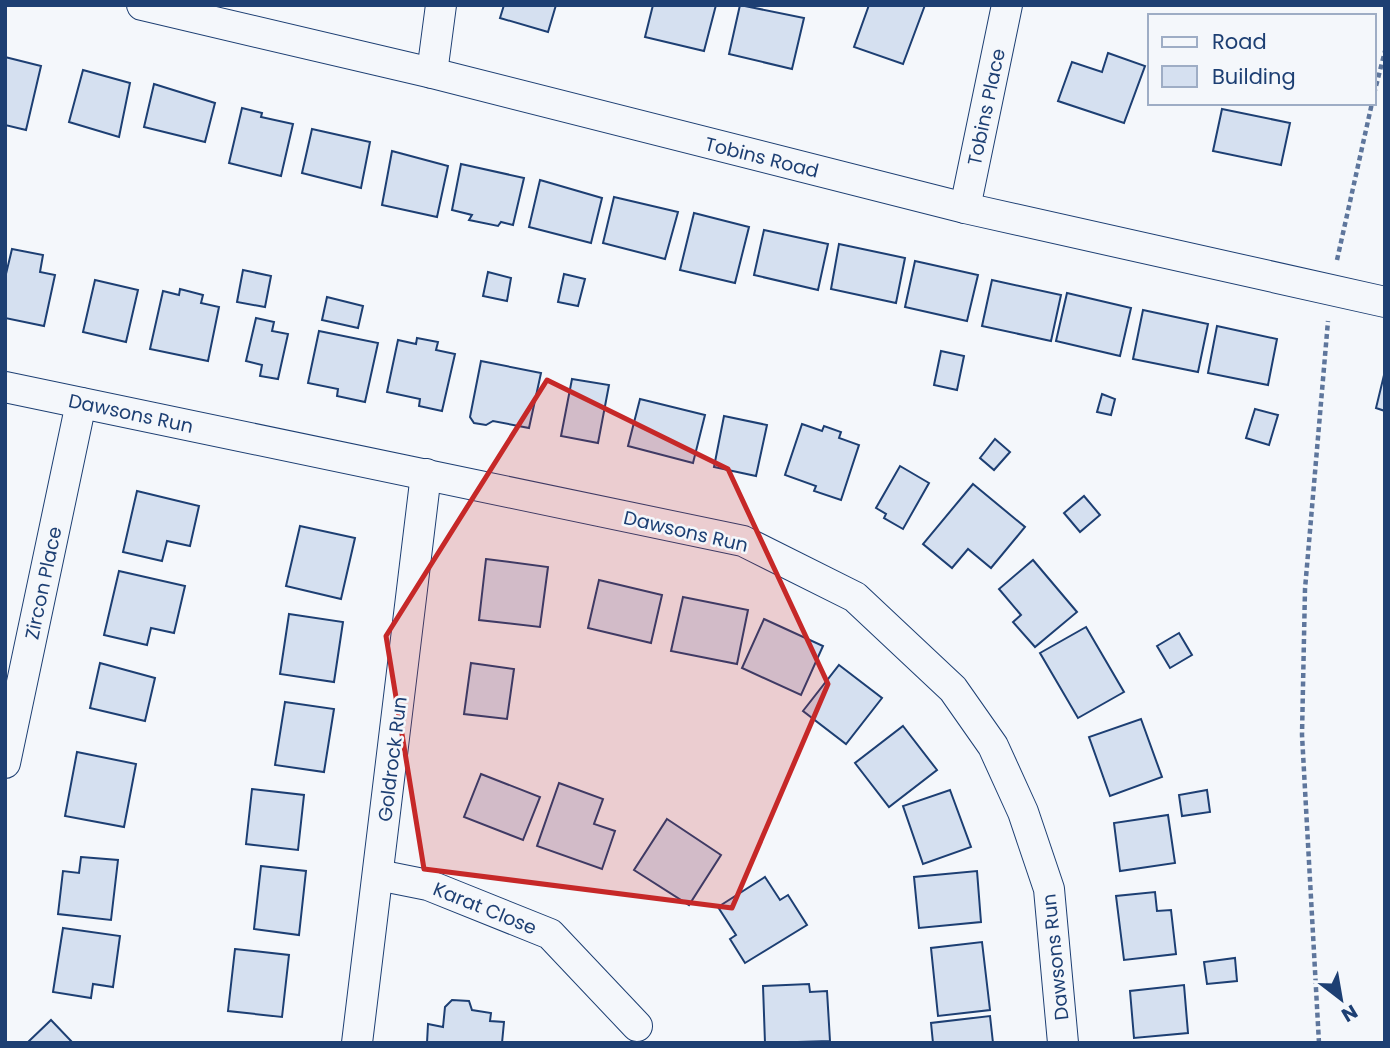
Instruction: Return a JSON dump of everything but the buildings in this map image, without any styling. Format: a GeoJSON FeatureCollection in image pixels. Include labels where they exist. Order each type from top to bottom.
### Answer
{"type":"FeatureCollection","features":[{"type":"Feature","properties":{"kind":"street","name":"Tobins Road"},"geometry":{"type":"LineString","coordinates":[[142,5],[432,73],[965,208],[1385,302]]}},
{"type":"Feature","properties":{"kind":"street"},"geometry":{"type":"LineString","coordinates":[[432,73],[441,5]]}},
{"type":"Feature","properties":{"kind":"street","name":"Tobins Place"},"geometry":{"type":"LineString","coordinates":[[965,208],[1007,5]]}},
{"type":"Feature","properties":{"kind":"street","name":"Dawsons Run"},"geometry":{"type":"LineString","coordinates":[[5,387],[743,541],[855,597],[902,638],[953,689],[993,746],[1023,812],[1049,889],[1063,1043]]}},
{"type":"Feature","properties":{"kind":"street","name":"Zircon Place"},"geometry":{"type":"LineString","coordinates":[[5,763],[81,403]]}},
{"type":"Feature","properties":{"kind":"street","name":"Goldrock Run"},"geometry":{"type":"LineString","coordinates":[[357,1043],[426,474]]}},
{"type":"Feature","properties":{"kind":"street","name":"Karat Close"},"geometry":{"type":"LineString","coordinates":[[378,875],[428,885],[550,934],[637,1026]]}},
{"type":"Feature","properties":{"kind":"path"},"geometry":{"type":"LineString","coordinates":[[1376,86],[1385,51]]}},
{"type":"Feature","properties":{"kind":"path"},"geometry":{"type":"LineString","coordinates":[[1319,1043],[1303,722],[1306,576],[1331,289],[1372,105]]}},
{"type":"Feature","properties":{"kind":"highlighted area"},"geometry":{"type":"Polygon","coordinates":[[[547,380],[728,469],[828,684],[732,908],[424,869],[386,636],[547,380]]]}}]}
